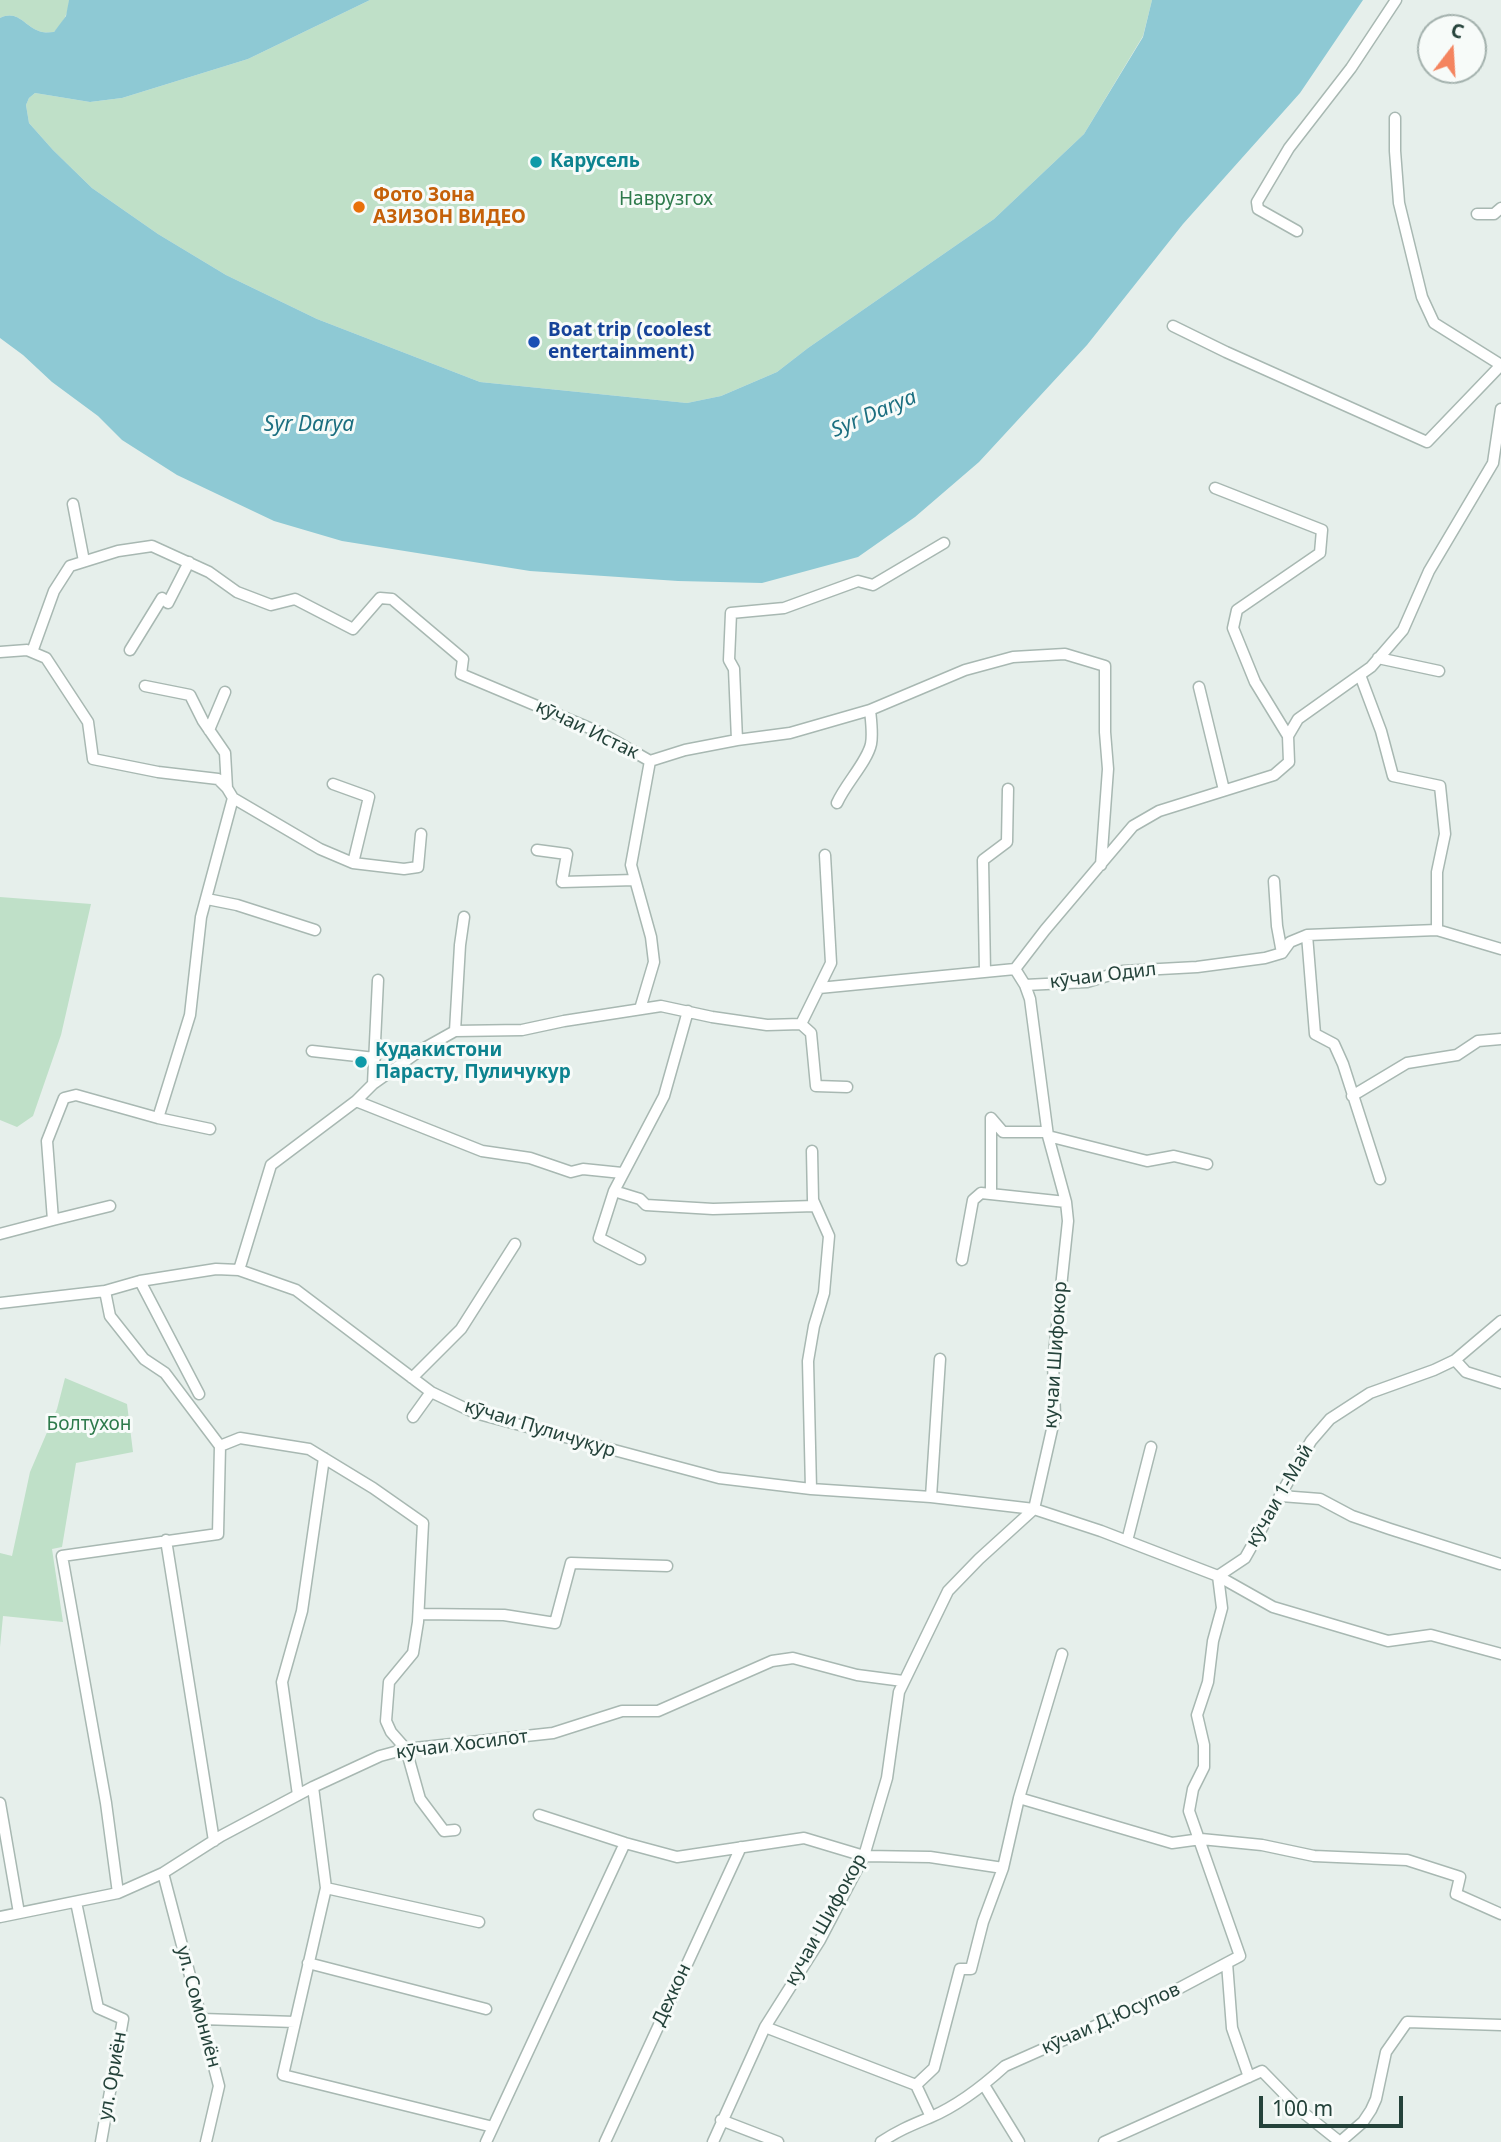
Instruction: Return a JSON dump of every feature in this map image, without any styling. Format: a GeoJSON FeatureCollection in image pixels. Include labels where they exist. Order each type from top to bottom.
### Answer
{"type":"FeatureCollection","features":[{"type":"Feature","properties":{"kind":"street"},"geometry":{"type":"LineString","coordinates":[[1297,231],[1258,209],[1257,202],[1289,148],[1350,68],[1396,0]]}},
{"type":"Feature","properties":{"kind":"street"},"geometry":{"type":"LineString","coordinates":[[1173,326],[1427,442],[1501,365],[1434,323],[1422,297],[1399,203],[1395,118]]}},
{"type":"Feature","properties":{"kind":"street"},"geometry":{"type":"LineString","coordinates":[[1477,214],[1494,214],[1501,208]]}},
{"type":"Feature","properties":{"kind":"street"},"geometry":{"type":"LineString","coordinates":[[1215,488],[1322,530],[1320,553],[1237,610],[1233,628],[1255,682],[1288,736],[1298,719],[1360,675],[1403,630],[1429,571],[1493,463],[1501,409]]}},
{"type":"Feature","properties":{"kind":"street"},"geometry":{"type":"LineString","coordinates":[[73,505],[85,561]]}},
{"type":"Feature","properties":{"kind":"street"},"geometry":{"type":"LineString","coordinates":[[737,740],[734,669],[729,660],[731,612],[784,608],[858,581],[873,585],[944,543]]}},
{"type":"Feature","properties":{"kind":"street","name":"кӯчаи Истак"},"geometry":{"type":"LineString","coordinates":[[32,652],[54,591],[70,566],[118,551],[152,546],[209,572],[237,592],[271,605],[295,599],[353,629],[380,598],[392,599],[463,659],[461,674],[599,732],[650,761],[685,750],[790,733],[870,710],[965,670],[1013,657],[1065,654],[1105,666],[1108,769],[1101,865]]}},
{"type":"Feature","properties":{"kind":"street"},"geometry":{"type":"LineString","coordinates":[[130,650],[162,598],[168,603],[189,562]]}},
{"type":"Feature","properties":{"kind":"street"},"geometry":{"type":"LineString","coordinates":[[0,652],[27,650],[46,657],[88,722],[93,759],[158,772],[218,779],[233,799],[320,849],[353,863],[404,869],[418,867],[421,834]]}},
{"type":"Feature","properties":{"kind":"street"},"geometry":{"type":"LineString","coordinates":[[1378,658],[1439,671]]}},
{"type":"Feature","properties":{"kind":"street"},"geometry":{"type":"LineString","coordinates":[[1360,675],[1381,731],[1393,776],[1440,786],[1445,834],[1437,872],[1437,930]]}},
{"type":"Feature","properties":{"kind":"street"},"geometry":{"type":"LineString","coordinates":[[145,686],[190,695],[225,753],[227,788]]}},
{"type":"Feature","properties":{"kind":"street"},"geometry":{"type":"LineString","coordinates":[[1199,687],[1224,790]]}},
{"type":"Feature","properties":{"kind":"street"},"geometry":{"type":"LineString","coordinates":[[209,730],[225,692]]}},
{"type":"Feature","properties":{"kind":"street"},"geometry":{"type":"LineString","coordinates":[[837,803],[853,774],[864,762],[871,743],[870,710]]}},
{"type":"Feature","properties":{"kind":"street","name":"кӯчаи Одил"},"geometry":{"type":"LineString","coordinates":[[1288,736],[1289,762],[1274,775],[1158,810],[1133,826],[1015,969],[1025,985],[1087,982],[1123,971],[1196,967],[1265,958],[1282,953],[1290,942],[1307,935]]}},
{"type":"Feature","properties":{"kind":"street"},"geometry":{"type":"LineString","coordinates":[[640,1009],[654,962],[651,937],[631,865],[650,761]]}},
{"type":"Feature","properties":{"kind":"street"},"geometry":{"type":"LineString","coordinates":[[333,785],[369,797],[353,863]]}},
{"type":"Feature","properties":{"kind":"street"},"geometry":{"type":"LineString","coordinates":[[985,972],[984,860],[1007,842],[1008,789]]}},
{"type":"Feature","properties":{"kind":"street"},"geometry":{"type":"LineString","coordinates":[[158,1118],[190,1015],[201,918],[233,799]]}},
{"type":"Feature","properties":{"kind":"street"},"geometry":{"type":"LineString","coordinates":[[537,850],[568,854],[562,882],[635,880]]}},
{"type":"Feature","properties":{"kind":"street"},"geometry":{"type":"LineString","coordinates":[[801,1024],[831,963],[825,855]]}},
{"type":"Feature","properties":{"kind":"street"},"geometry":{"type":"LineString","coordinates":[[1274,881],[1276,926],[1282,953]]}},
{"type":"Feature","properties":{"kind":"street"},"geometry":{"type":"LineString","coordinates":[[207,899],[237,905],[315,930]]}},
{"type":"Feature","properties":{"kind":"street"},"geometry":{"type":"LineString","coordinates":[[455,1031],[464,917]]}},
{"type":"Feature","properties":{"kind":"street"},"geometry":{"type":"LineString","coordinates":[[1380,1179],[1343,1063],[1334,1044],[1315,1034],[1307,935],[1437,930],[1501,948]]}},
{"type":"Feature","properties":{"kind":"street"},"geometry":{"type":"LineString","coordinates":[[819,988],[1015,969]]}},
{"type":"Feature","properties":{"kind":"street"},"geometry":{"type":"LineString","coordinates":[[373,1084],[378,980]]}},
{"type":"Feature","properties":{"kind":"street","name":"кучаи Шифокор"},"geometry":{"type":"LineString","coordinates":[[713,2142],[765,2027],[820,1940],[864,1856],[887,1778],[899,1692],[948,1591],[1034,1509],[1055,1416],[1053,1363],[1068,1221],[1066,1202],[1047,1134],[1030,999],[1025,985]]}},
{"type":"Feature","properties":{"kind":"street"},"geometry":{"type":"LineString","coordinates":[[240,1270],[271,1165],[356,1101],[373,1084],[421,1050],[455,1031],[522,1030],[661,1006],[767,1025],[801,1024],[811,1033],[816,1086],[847,1087]]}},
{"type":"Feature","properties":{"kind":"street"},"geometry":{"type":"LineString","coordinates":[[640,1259],[599,1238],[622,1173],[663,1096],[688,1012]]}},
{"type":"Feature","properties":{"kind":"street"},"geometry":{"type":"LineString","coordinates":[[1352,1096],[1407,1063],[1457,1055],[1478,1041],[1501,1039]]}},
{"type":"Feature","properties":{"kind":"street"},"geometry":{"type":"LineString","coordinates":[[312,1051],[375,1058]]}},
{"type":"Feature","properties":{"kind":"street"},"geometry":{"type":"LineString","coordinates":[[53,1220],[47,1141],[64,1098],[76,1095],[158,1118],[210,1129]]}},
{"type":"Feature","properties":{"kind":"street"},"geometry":{"type":"LineString","coordinates":[[356,1101],[482,1150],[530,1158],[571,1172],[583,1169],[622,1173]]}},
{"type":"Feature","properties":{"kind":"street"},"geometry":{"type":"LineString","coordinates":[[991,1194],[991,1118],[1003,1132],[1047,1134],[1147,1161],[1174,1156],[1208,1164]]}},
{"type":"Feature","properties":{"kind":"street"},"geometry":{"type":"LineString","coordinates":[[811,1489],[808,1361],[814,1326],[824,1293],[829,1236],[815,1206],[812,1151]]}},
{"type":"Feature","properties":{"kind":"street"},"geometry":{"type":"LineString","coordinates":[[614,1191],[640,1199],[646,1205],[713,1209],[815,1206]]}},
{"type":"Feature","properties":{"kind":"street"},"geometry":{"type":"LineString","coordinates":[[962,1260],[973,1200],[981,1193],[1066,1202]]}},
{"type":"Feature","properties":{"kind":"street"},"geometry":{"type":"LineString","coordinates":[[0,1234],[110,1206]]}},
{"type":"Feature","properties":{"kind":"street"},"geometry":{"type":"LineString","coordinates":[[412,1378],[461,1329],[515,1244]]}},
{"type":"Feature","properties":{"kind":"street","name":"кӯчаи Пуличуқур"},"geometry":{"type":"LineString","coordinates":[[0,1303],[105,1291],[140,1281],[216,1269],[240,1270],[296,1290],[430,1392],[475,1413],[719,1478],[1034,1509],[1218,1576],[1273,1607],[1388,1641],[1431,1634],[1501,1654]]}},
{"type":"Feature","properties":{"kind":"street"},"geometry":{"type":"LineString","coordinates":[[140,1281],[199,1394]]}},
{"type":"Feature","properties":{"kind":"street"},"geometry":{"type":"LineString","coordinates":[[105,1291],[110,1316],[144,1359],[165,1373],[220,1446],[218,1534],[62,1556],[106,1802],[118,1893]]}},
{"type":"Feature","properties":{"kind":"street","name":"кӯчаи 1-Май"},"geometry":{"type":"LineString","coordinates":[[1218,1576],[1245,1558],[1311,1441],[1330,1419],[1370,1393],[1455,1360],[1501,1321]]}},
{"type":"Feature","properties":{"kind":"street"},"geometry":{"type":"LineString","coordinates":[[931,1497],[940,1359]]}},
{"type":"Feature","properties":{"kind":"street"},"geometry":{"type":"LineString","coordinates":[[1455,1360],[1466,1372],[1501,1383]]}},
{"type":"Feature","properties":{"kind":"street"},"geometry":{"type":"LineString","coordinates":[[413,1417],[430,1392]]}},
{"type":"Feature","properties":{"kind":"street"},"geometry":{"type":"LineString","coordinates":[[220,1446],[240,1438],[309,1449],[423,1523],[419,1614],[413,1653],[389,1682],[386,1721],[406,1749],[421,1799],[444,1831],[455,1830]]}},
{"type":"Feature","properties":{"kind":"street"},"geometry":{"type":"LineString","coordinates":[[1127,1541],[1151,1447]]}},
{"type":"Feature","properties":{"kind":"street"},"geometry":{"type":"LineString","coordinates":[[298,1795],[282,1682],[302,1611],[324,1458]]}},
{"type":"Feature","properties":{"kind":"street"},"geometry":{"type":"LineString","coordinates":[[1281,1496],[1320,1499],[1352,1516],[1390,1530],[1501,1563]]}},
{"type":"Feature","properties":{"kind":"street"},"geometry":{"type":"LineString","coordinates":[[166,1540],[214,1841]]}},
{"type":"Feature","properties":{"kind":"street"},"geometry":{"type":"LineString","coordinates":[[419,1614],[504,1615],[555,1622],[571,1563],[667,1566]]}},
{"type":"Feature","properties":{"kind":"street"},"geometry":{"type":"LineString","coordinates":[[1201,1839],[1189,1811],[1193,1789],[1204,1767],[1197,1715],[1208,1682],[1213,1641],[1222,1608],[1218,1576]]}},
{"type":"Feature","properties":{"kind":"street"},"geometry":{"type":"LineString","coordinates":[[916,2085],[934,2068],[960,1969],[971,1969],[1003,1868],[1019,1798],[1062,1654]]}},
{"type":"Feature","properties":{"kind":"street","name":"кӯчаи Хосилот"},"geometry":{"type":"LineString","coordinates":[[0,1917],[118,1893],[163,1873],[214,1841],[313,1787],[380,1756],[406,1749],[553,1733],[622,1711],[658,1711],[772,1661],[793,1658],[857,1675],[903,1681]]}},
{"type":"Feature","properties":{"kind":"street"},"geometry":{"type":"LineString","coordinates":[[313,1787],[326,1888],[282,2075],[493,2127]]}},
{"type":"Feature","properties":{"kind":"street"},"geometry":{"type":"LineString","coordinates":[[1019,1798],[1172,1843],[1201,1839],[1262,1845],[1314,1856],[1407,1860],[1460,1877],[1456,1894],[1501,1914]]}},
{"type":"Feature","properties":{"kind":"street"},"geometry":{"type":"LineString","coordinates":[[0,1803],[19,1913]]}},
{"type":"Feature","properties":{"kind":"street"},"geometry":{"type":"LineString","coordinates":[[540,1815],[677,1857],[804,1838],[864,1856],[930,1857],[1003,1868]]}},
{"type":"Feature","properties":{"kind":"street","name":"кӯчаи Д.Юсупов"},"geometry":{"type":"LineString","coordinates":[[884,2141],[984,2085],[1005,2066],[1174,1991],[1240,1956],[1201,1839]]}},
{"type":"Feature","properties":{"kind":"street"},"geometry":{"type":"LineString","coordinates":[[486,2142],[625,1843]]}},
{"type":"Feature","properties":{"kind":"street","name":"Дехкон"},"geometry":{"type":"LineString","coordinates":[[604,2142],[741,1847]]}},
{"type":"Feature","properties":{"kind":"street","name":"ул. Сомониён"},"geometry":{"type":"LineString","coordinates":[[163,1873],[219,2086],[206,2142]]}},
{"type":"Feature","properties":{"kind":"street"},"geometry":{"type":"LineString","coordinates":[[326,1888],[479,1922]]}},
{"type":"Feature","properties":{"kind":"street","name":"ул. Ориён"},"geometry":{"type":"LineString","coordinates":[[76,1902],[98,2008],[122,2020],[101,2142]]}},
{"type":"Feature","properties":{"kind":"street"},"geometry":{"type":"LineString","coordinates":[[307,1963],[486,2009]]}},
{"type":"Feature","properties":{"kind":"street"},"geometry":{"type":"LineString","coordinates":[[1227,1963],[1232,2028],[1248,2077]]}},
{"type":"Feature","properties":{"kind":"street"},"geometry":{"type":"LineString","coordinates":[[202,2019],[295,2022]]}},
{"type":"Feature","properties":{"kind":"street"},"geometry":{"type":"LineString","coordinates":[[1104,2142],[1262,2071],[1300,2110],[1340,2142],[1363,2122],[1371,2110],[1386,2052],[1407,2022],[1501,2025]]}},
{"type":"Feature","properties":{"kind":"street"},"geometry":{"type":"LineString","coordinates":[[765,2027],[916,2085],[931,2117]]}},
{"type":"Feature","properties":{"kind":"street"},"geometry":{"type":"LineString","coordinates":[[984,2085],[1019,2142]]}},
{"type":"Feature","properties":{"kind":"street"},"geometry":{"type":"LineString","coordinates":[[721,2120],[778,2142]]}},
{"type":"Feature","properties":{"kind":"green space"},"geometry":{"type":"Polygon","coordinates":[[[0,0],[69,0],[63,21],[54,32],[42,32],[17,17],[0,18],[0,0]]]}},
{"type":"Feature","properties":{"kind":"green space","name":"Наврузгох"},"geometry":{"type":"Polygon","coordinates":[[[370,0],[1152,0],[1143,36],[1084,134],[994,219],[777,372],[721,396],[687,403],[480,382],[317,319],[226,275],[158,234],[92,188],[29,123],[26,105],[35,93],[90,102],[122,98],[248,59],[370,0]]]}},
{"type":"Feature","properties":{"kind":"green space"},"geometry":{"type":"Polygon","coordinates":[[[0,897],[91,904],[61,1035],[33,1116],[17,1127],[0,1120],[0,897]]]}},
{"type":"Feature","properties":{"kind":"green space","name":"Болтухон"},"geometry":{"type":"Polygon","coordinates":[[[65,1378],[127,1404],[133,1452],[76,1463],[62,1547],[52,1549],[63,1622],[3,1616],[0,1647],[0,1553],[12,1556],[30,1472],[57,1409],[65,1378]]]}},
{"type":"Feature","properties":{"kind":"water","name":"Syr Darya"},"geometry":{"type":"Polygon","coordinates":[[[69,0],[370,0],[248,59],[122,98],[90,102],[35,93],[26,105],[29,123],[92,188],[158,234],[226,275],[317,319],[480,382],[687,403],[721,396],[777,372],[994,219],[1084,134],[1143,37],[1152,0],[1363,0],[1300,93],[1183,224],[1087,345],[979,462],[915,517],[858,557],[762,583],[678,581],[530,571],[342,541],[274,521],[177,475],[122,440],[98,416],[52,382],[0,338],[0,18],[17,17],[36,30],[54,32],[66,16],[69,0]]]}},
{"type":"Feature","properties":{"kind":"place","name":"Карусель"},"geometry":{"type":"Point","coordinates":[536,162]}},
{"type":"Feature","properties":{"kind":"place","name":"Фото Зона АЗИЗОН ВИДЕО"},"geometry":{"type":"Point","coordinates":[359,207]}},
{"type":"Feature","properties":{"kind":"place","name":"Boat trip (coolest entertainment)"},"geometry":{"type":"Point","coordinates":[534,342]}},
{"type":"Feature","properties":{"kind":"place","name":"Кудакистони Парасту, Пуличукур"},"geometry":{"type":"Point","coordinates":[361,1062]}}]}
